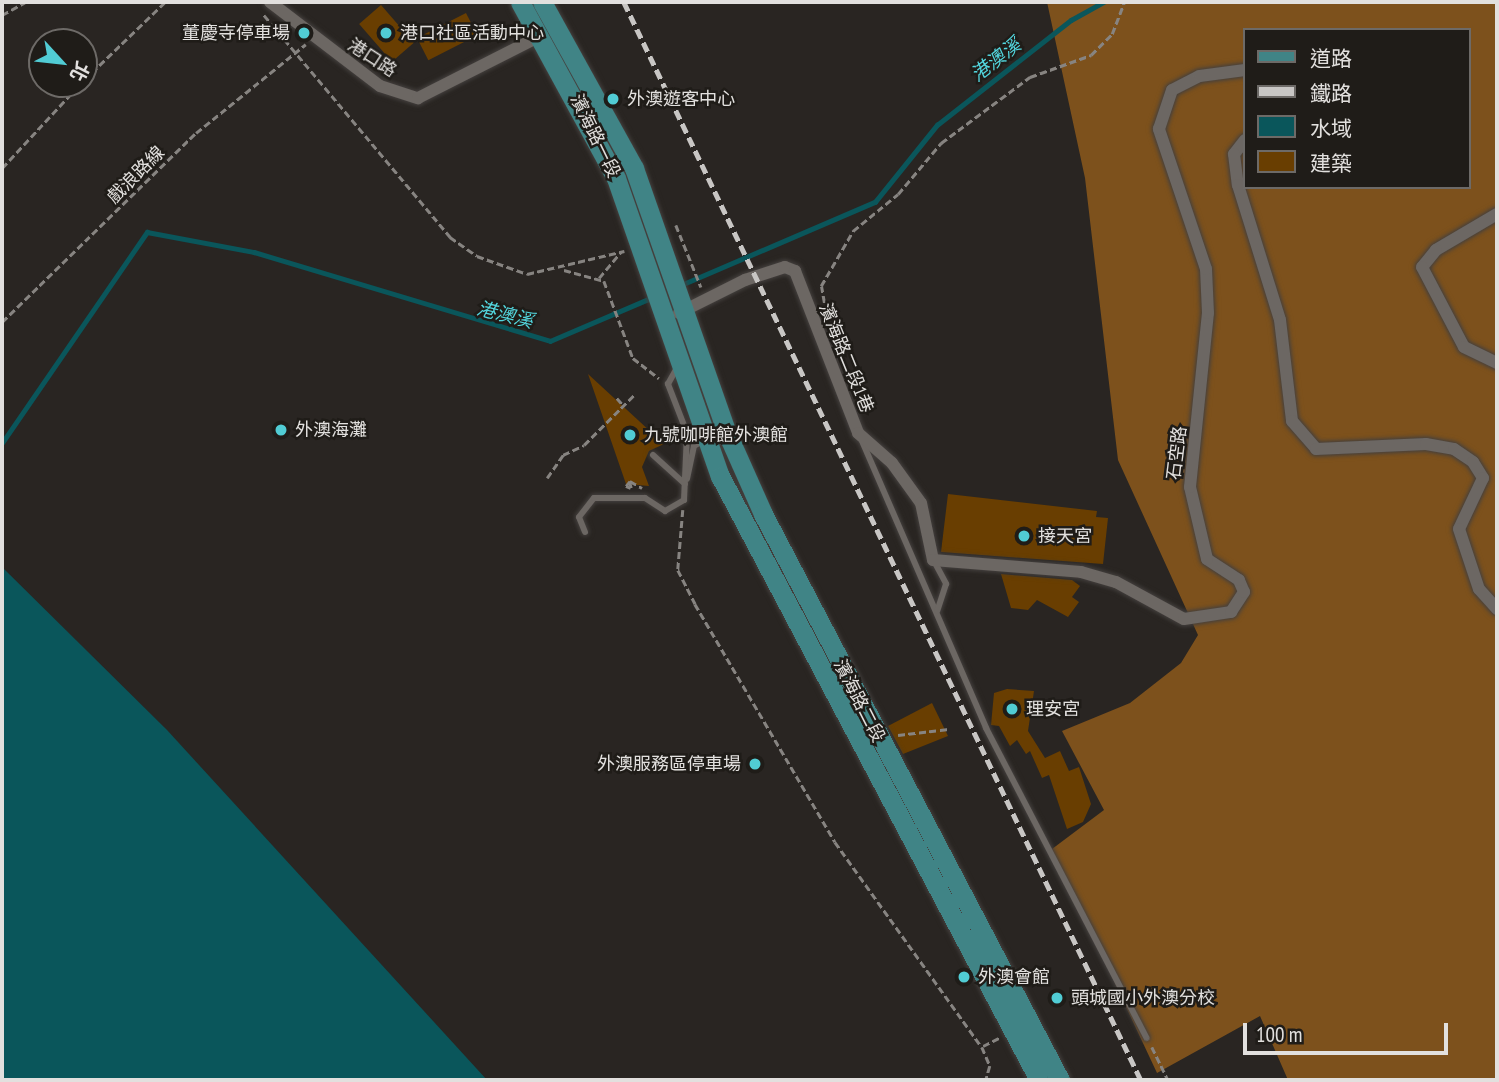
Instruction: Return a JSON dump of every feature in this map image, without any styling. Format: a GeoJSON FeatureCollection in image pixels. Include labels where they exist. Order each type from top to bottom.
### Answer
{"type":"FeatureCollection","features":[{"type":"Feature","properties":{"kind":"main road","name":"濱海路一段"},"geometry":{"type":"LineString","coordinates":[[520,2],[550,31],[634,168],[675,315]]}},
{"type":"Feature","properties":{"kind":"main road","name":"濱海路一段"},"geometry":{"type":"LineString","coordinates":[[542,2],[550,31]]}},
{"type":"Feature","properties":{"kind":"main road","name":"濱海路二段"},"geometry":{"type":"LineString","coordinates":[[675,315],[697,444],[754,518]]}},
{"type":"Feature","properties":{"kind":"main road","name":"濱海路二段"},"geometry":{"type":"LineString","coordinates":[[675,315],[754,518],[830,662],[962,893],[1039,1080]]}},
{"type":"Feature","properties":{"kind":"main road","name":"濱海路二段"},"geometry":{"type":"LineString","coordinates":[[878,743],[944,902],[1018,1031],[1060,1080]]}},
{"type":"Feature","properties":{"kind":"main road"},"geometry":{"type":"LineString","coordinates":[[944,902],[962,893]]}},
{"type":"Feature","properties":{"kind":"street","name":"港口路"},"geometry":{"type":"LineString","coordinates":[[266,7],[380,86],[418,99],[550,31]]}},
{"type":"Feature","properties":{"kind":"street","name":"石空路"},"geometry":{"type":"LineString","coordinates":[[933,560],[1081,572],[1116,582],[1184,618],[1218,616],[1242,603],[1239,580],[1207,559],[1189,487],[1208,313],[1206,269],[1160,129],[1172,90],[1200,76],[1244,70]]}},
{"type":"Feature","properties":{"kind":"street"},"geometry":{"type":"LineString","coordinates":[[1244,141],[1234,154],[1238,185],[1280,320],[1292,421],[1316,449],[1426,444],[1454,449],[1474,463],[1483,478],[1459,529],[1479,589],[1497,609]]}},
{"type":"Feature","properties":{"kind":"street"},"geometry":{"type":"LineString","coordinates":[[1497,214],[1436,250],[1422,267],[1464,347],[1497,363]]}},
{"type":"Feature","properties":{"kind":"street","name":"濱海路二段1巷"},"geometry":{"type":"LineString","coordinates":[[675,315],[745,280],[785,267],[795,271],[858,433],[885,456],[921,503],[933,560]]}},
{"type":"Feature","properties":{"kind":"lane"},"geometry":{"type":"LineString","coordinates":[[681,361],[668,384],[697,444],[685,484]]}},
{"type":"Feature","properties":{"kind":"lane"},"geometry":{"type":"LineString","coordinates":[[858,433],[986,728],[1147,1038]]}},
{"type":"Feature","properties":{"kind":"lane"},"geometry":{"type":"LineString","coordinates":[[585,532],[579,517],[594,498],[645,498],[665,511],[684,500],[685,484],[694,446],[697,444]]}},
{"type":"Feature","properties":{"kind":"lane"},"geometry":{"type":"LineString","coordinates":[[653,455],[685,484]]}},
{"type":"Feature","properties":{"kind":"lane","name":"濱海路二段1巷"},"geometry":{"type":"LineString","coordinates":[[933,560],[946,584],[937,611]]}},
{"type":"Feature","properties":{"kind":"path"},"geometry":{"type":"LineString","coordinates":[[2,15],[25,2]]}},
{"type":"Feature","properties":{"kind":"path"},"geometry":{"type":"LineString","coordinates":[[98,67],[165,2]]}},
{"type":"Feature","properties":{"kind":"path"},"geometry":{"type":"LineString","coordinates":[[828,323],[821,286],[853,231],[898,194],[940,143],[1030,78],[1091,55],[1112,34],[1124,2]]}},
{"type":"Feature","properties":{"kind":"path"},"geometry":{"type":"LineString","coordinates":[[266,7],[295,52],[450,237],[496,267],[527,274],[564,270],[629,249]]}},
{"type":"Feature","properties":{"kind":"path","name":"戲浪路線"},"geometry":{"type":"LineString","coordinates":[[2,322],[196,133],[295,52]]}},
{"type":"Feature","properties":{"kind":"path"},"geometry":{"type":"LineString","coordinates":[[2,168],[67,98]]}},
{"type":"Feature","properties":{"kind":"path"},"geometry":{"type":"LineString","coordinates":[[676,225],[703,292]]}},
{"type":"Feature","properties":{"kind":"path"},"geometry":{"type":"LineString","coordinates":[[599,278],[622,251]]}},
{"type":"Feature","properties":{"kind":"path"},"geometry":{"type":"LineString","coordinates":[[564,270],[599,278],[607,288],[633,358],[668,384]]}},
{"type":"Feature","properties":{"kind":"path"},"geometry":{"type":"LineString","coordinates":[[547,478],[563,455],[584,444],[634,395]]}},
{"type":"Feature","properties":{"kind":"path"},"geometry":{"type":"LineString","coordinates":[[617,398],[623,405]]}},
{"type":"Feature","properties":{"kind":"path"},"geometry":{"type":"LineString","coordinates":[[629,481],[631,488],[626,486],[641,484],[645,498]]}},
{"type":"Feature","properties":{"kind":"path"},"geometry":{"type":"LineString","coordinates":[[684,500],[678,570],[695,604],[835,842],[982,1047],[990,1066],[986,1080]]}},
{"type":"Feature","properties":{"kind":"path"},"geometry":{"type":"LineString","coordinates":[[878,743],[948,729]]}},
{"type":"Feature","properties":{"kind":"path"},"geometry":{"type":"LineString","coordinates":[[982,1047],[1018,1031]]}},
{"type":"Feature","properties":{"kind":"path"},"geometry":{"type":"LineString","coordinates":[[1147,1038],[1168,1080]]}},
{"type":"Feature","properties":{"kind":"shaded area"},"geometry":{"type":"Polygon","coordinates":[[[1047,2],[1497,2],[1497,1080],[1288,1080],[1260,1016],[1157,1073],[1052,849],[1104,810],[1062,731],[1130,703],[1181,663],[1198,635],[1118,460],[1085,178],[1047,2]]]}},
{"type":"Feature","properties":{"kind":"water"},"geometry":{"type":"Polygon","coordinates":[[[2,567],[167,730],[487,1080],[2,1080],[2,567]]]}},
{"type":"Feature","properties":{"kind":"building","name":"港口社區活動中心"},"geometry":{"type":"Polygon","coordinates":[[[381,5],[414,43],[392,62],[359,24],[381,5]]]}},
{"type":"Feature","properties":{"kind":"building"},"geometry":{"type":"Polygon","coordinates":[[[466,13],[477,35],[428,60],[417,38],[466,13]]]}},
{"type":"Feature","properties":{"kind":"building","name":"九號咖啡館外澳館"},"geometry":{"type":"Polygon","coordinates":[[[588,374],[664,444],[649,451],[642,467],[649,486],[626,484],[588,374]]]}},
{"type":"Feature","properties":{"kind":"building","name":"接天宮"},"geometry":{"type":"Polygon","coordinates":[[[948,494],[1097,511],[1096,517],[1108,518],[1103,564],[941,552],[948,494]]]}},
{"type":"Feature","properties":{"kind":"building"},"geometry":{"type":"Polygon","coordinates":[[[1001,574],[1072,580],[1080,586],[1072,597],[1079,602],[1068,617],[1037,600],[1028,610],[1011,608],[1001,574]]]}},
{"type":"Feature","properties":{"kind":"building"},"geometry":{"type":"Polygon","coordinates":[[[1007,689],[1034,691],[1028,731],[1045,758],[1060,751],[1069,771],[1079,767],[1091,804],[1083,822],[1067,829],[1049,775],[1042,778],[1030,751],[1026,754],[1017,740],[1010,746],[999,726],[991,725],[994,693],[1007,689]]]}},
{"type":"Feature","properties":{"kind":"building"},"geometry":{"type":"Polygon","coordinates":[[[932,703],[948,736],[903,754],[888,726],[932,703]]]}},
{"type":"Feature","properties":{"kind":"waterway","name":"港澳溪"},"geometry":{"type":"LineString","coordinates":[[681,285],[875,202],[937,125],[1071,20],[1104,2]]}},
{"type":"Feature","properties":{"kind":"waterway","name":"港澳溪"},"geometry":{"type":"LineString","coordinates":[[2,443],[147,232],[254,252],[550,341],[651,298]]}},
{"type":"Feature","properties":{"kind":"railway"},"geometry":{"type":"LineString","coordinates":[[624,2],[1141,1080]]}},
{"type":"Feature","properties":{"kind":"place","name":"董慶寺停車場"},"geometry":{"type":"Point","coordinates":[304,33]}},
{"type":"Feature","properties":{"kind":"place","name":"港口社區活動中心"},"geometry":{"type":"Point","coordinates":[386,33]}},
{"type":"Feature","properties":{"kind":"place","name":"外澳遊客中心"},"geometry":{"type":"Point","coordinates":[613,99]}},
{"type":"Feature","properties":{"kind":"place","name":"外澳海灘"},"geometry":{"type":"Point","coordinates":[281,430]}},
{"type":"Feature","properties":{"kind":"place","name":"九號咖啡館外澳館"},"geometry":{"type":"Point","coordinates":[630,435]}},
{"type":"Feature","properties":{"kind":"place","name":"接天宮"},"geometry":{"type":"Point","coordinates":[1024,536]}},
{"type":"Feature","properties":{"kind":"place","name":"理安宮"},"geometry":{"type":"Point","coordinates":[1012,709]}},
{"type":"Feature","properties":{"kind":"place","name":"外澳服務區停車場"},"geometry":{"type":"Point","coordinates":[755,764]}},
{"type":"Feature","properties":{"kind":"place","name":"外澳會館"},"geometry":{"type":"Point","coordinates":[964,977]}},
{"type":"Feature","properties":{"kind":"place","name":"頭城國小外澳分校"},"geometry":{"type":"Point","coordinates":[1057,998]}}]}
